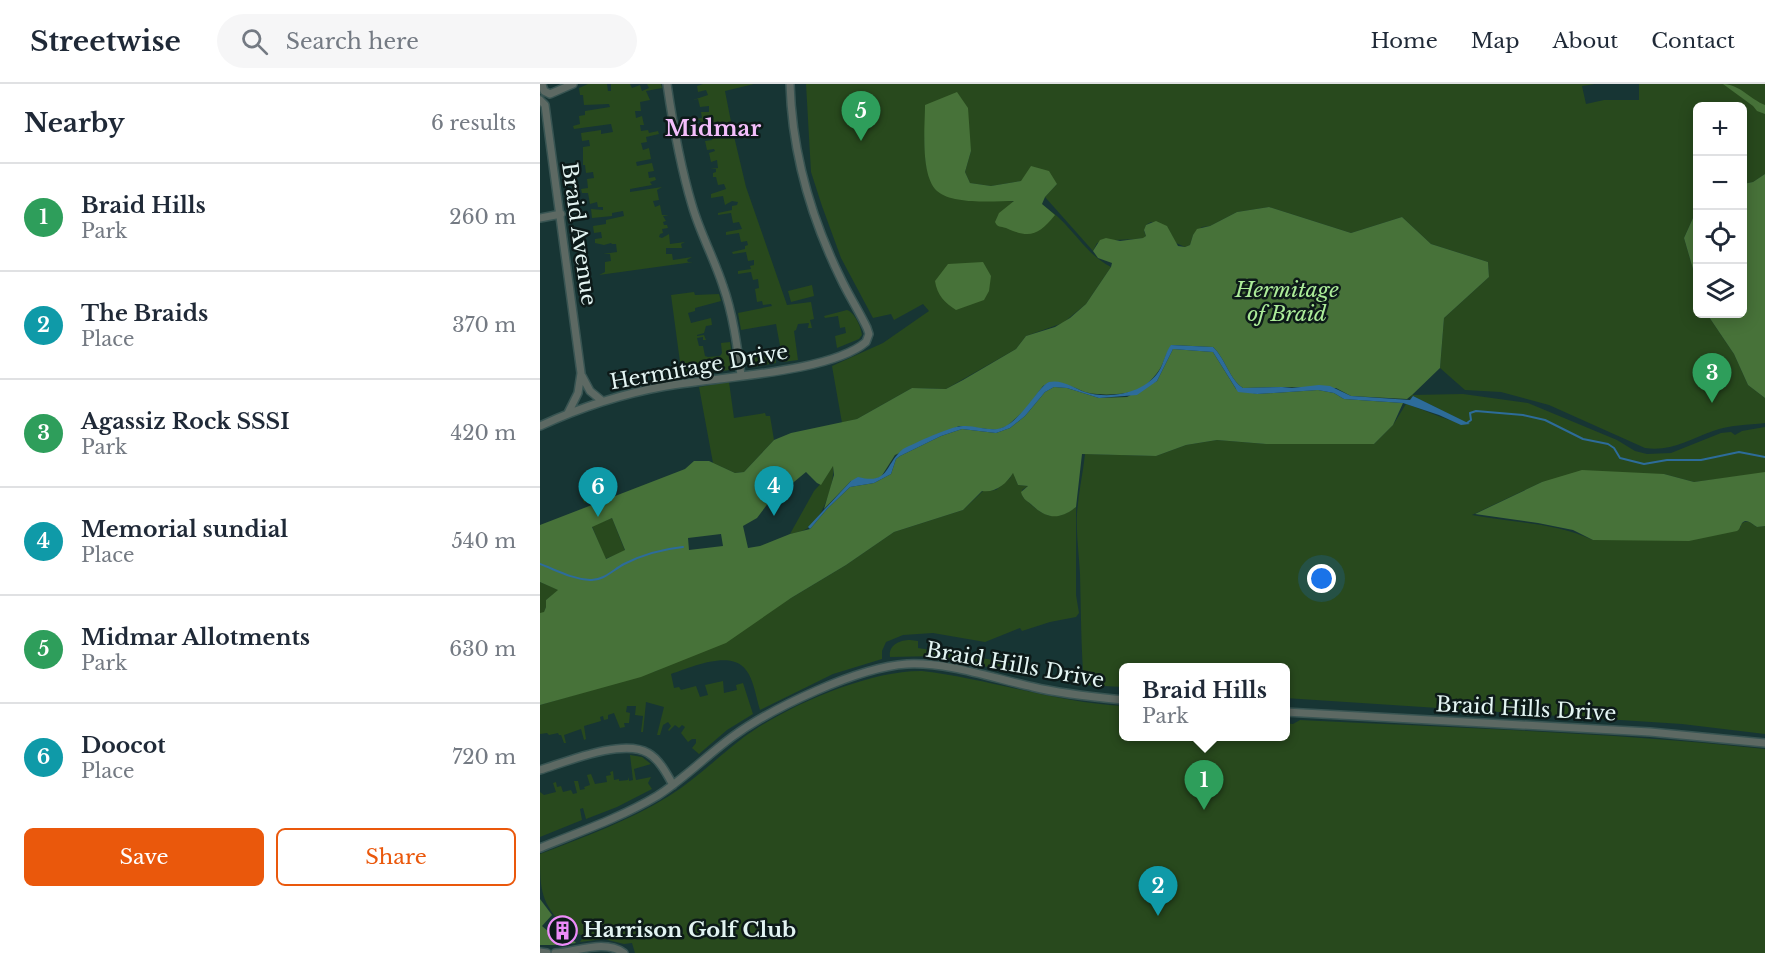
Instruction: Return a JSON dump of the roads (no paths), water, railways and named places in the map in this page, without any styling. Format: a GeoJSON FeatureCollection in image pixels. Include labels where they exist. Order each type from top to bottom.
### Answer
{"type":"FeatureCollection","features":[{"type":"Feature","properties":{"kind":"street"},"geometry":{"type":"LineString","coordinates":[[542,84],[545,93],[550,94],[573,84]]}},
{"type":"Feature","properties":{"kind":"street"},"geometry":{"type":"LineString","coordinates":[[667,84],[688,190],[699,226],[725,291],[741,375]]}},
{"type":"Feature","properties":{"kind":"street","name":"Hermitage Drive"},"geometry":{"type":"LineString","coordinates":[[540,426],[602,400],[668,385],[813,363],[864,343],[868,336],[867,328],[833,264],[806,190],[795,136],[790,84]]}},
{"type":"Feature","properties":{"kind":"street","name":"Braid Avenue"},"geometry":{"type":"LineString","coordinates":[[541,100],[545,105],[561,214],[581,374],[578,393],[568,413]]}},
{"type":"Feature","properties":{"kind":"street"},"geometry":{"type":"LineString","coordinates":[[540,218],[561,214]]}},
{"type":"Feature","properties":{"kind":"street","name":"Braid Avenue"},"geometry":{"type":"LineString","coordinates":[[581,374],[590,391],[602,400]]}},
{"type":"Feature","properties":{"kind":"street","name":"Braid Hills Drive"},"geometry":{"type":"LineString","coordinates":[[540,848],[627,812],[673,785],[735,735],[767,716],[858,675],[881,668],[908,664],[938,666],[1048,690],[1119,699]]}},
{"type":"Feature","properties":{"kind":"street","name":"Braid Hills Drive"},"geometry":{"type":"LineString","coordinates":[[1290,712],[1650,732],[1765,743]]}},
{"type":"Feature","properties":{"kind":"street"},"geometry":{"type":"LineString","coordinates":[[540,770],[604,752],[638,748],[655,758],[673,785]]}},
{"type":"Feature","properties":{"kind":"street"},"geometry":{"type":"LineString","coordinates":[[555,953],[604,946],[624,953]]}},
{"type":"Feature","properties":{"kind":"street"},"geometry":{"type":"LineString","coordinates":[[540,952],[547,953]]}},
{"type":"Feature","properties":{"kind":"water"},"geometry":{"type":"Polygon","coordinates":[[[1171,345],[1213,347],[1243,388],[1292,388],[1319,385],[1330,386],[1351,396],[1410,400],[1413,396],[1470,424],[1461,425],[1403,403],[1344,399],[1334,393],[1318,390],[1257,394],[1238,392],[1213,352],[1173,349],[1157,381],[1137,395],[1099,398],[1067,388],[1054,387],[1045,392],[1025,416],[1010,428],[996,433],[962,429],[941,436],[900,456],[896,459],[891,474],[874,483],[850,487],[810,529],[808,527],[851,481],[858,477],[868,479],[881,476],[903,449],[957,427],[999,429],[1004,427],[1017,417],[1049,382],[1063,383],[1095,394],[1126,393],[1153,379],[1171,345]]]}},
{"type":"Feature","properties":{"kind":"waterway"},"geometry":{"type":"LineString","coordinates":[[1467,423],[1471,420],[1470,413],[1476,411],[1523,415],[1545,420],[1583,439],[1608,444],[1614,448],[1620,458],[1644,464],[1667,460],[1701,460],[1739,452],[1765,457]]}},
{"type":"Feature","properties":{"kind":"waterway"},"geometry":{"type":"LineString","coordinates":[[540,564],[577,578],[595,580],[638,558],[683,547]]}},
{"type":"Feature","properties":{"kind":"place","name":"Midmar Allotments"},"geometry":{"type":"Point","coordinates":[861,141]}},
{"type":"Feature","properties":{"kind":"place","name":"Agassiz Rock SSSI"},"geometry":{"type":"Point","coordinates":[1712,403]}},
{"type":"Feature","properties":{"kind":"place","name":"Memorial sundial"},"geometry":{"type":"Point","coordinates":[774,516]}},
{"type":"Feature","properties":{"kind":"place","name":"Doocot"},"geometry":{"type":"Point","coordinates":[598,517]}},
{"type":"Feature","properties":{"kind":"place","name":"Braid Hills"},"geometry":{"type":"Point","coordinates":[1204,810]}},
{"type":"Feature","properties":{"kind":"place","name":"The Braids"},"geometry":{"type":"Point","coordinates":[1158,916]}},
{"type":"Feature","properties":{"kind":"place","name":"Harrison Golf Club"},"geometry":{"type":"Point","coordinates":[562,930]}},
{"type":"Feature","properties":{"kind":"district","name":"Midmar"},"geometry":{"type":"Point","coordinates":[713,128]}},
{"type":"Feature","properties":{"kind":"park label","name":"Hermitage of Braid"},"geometry":{"type":"Point","coordinates":[1287,302]}}]}
